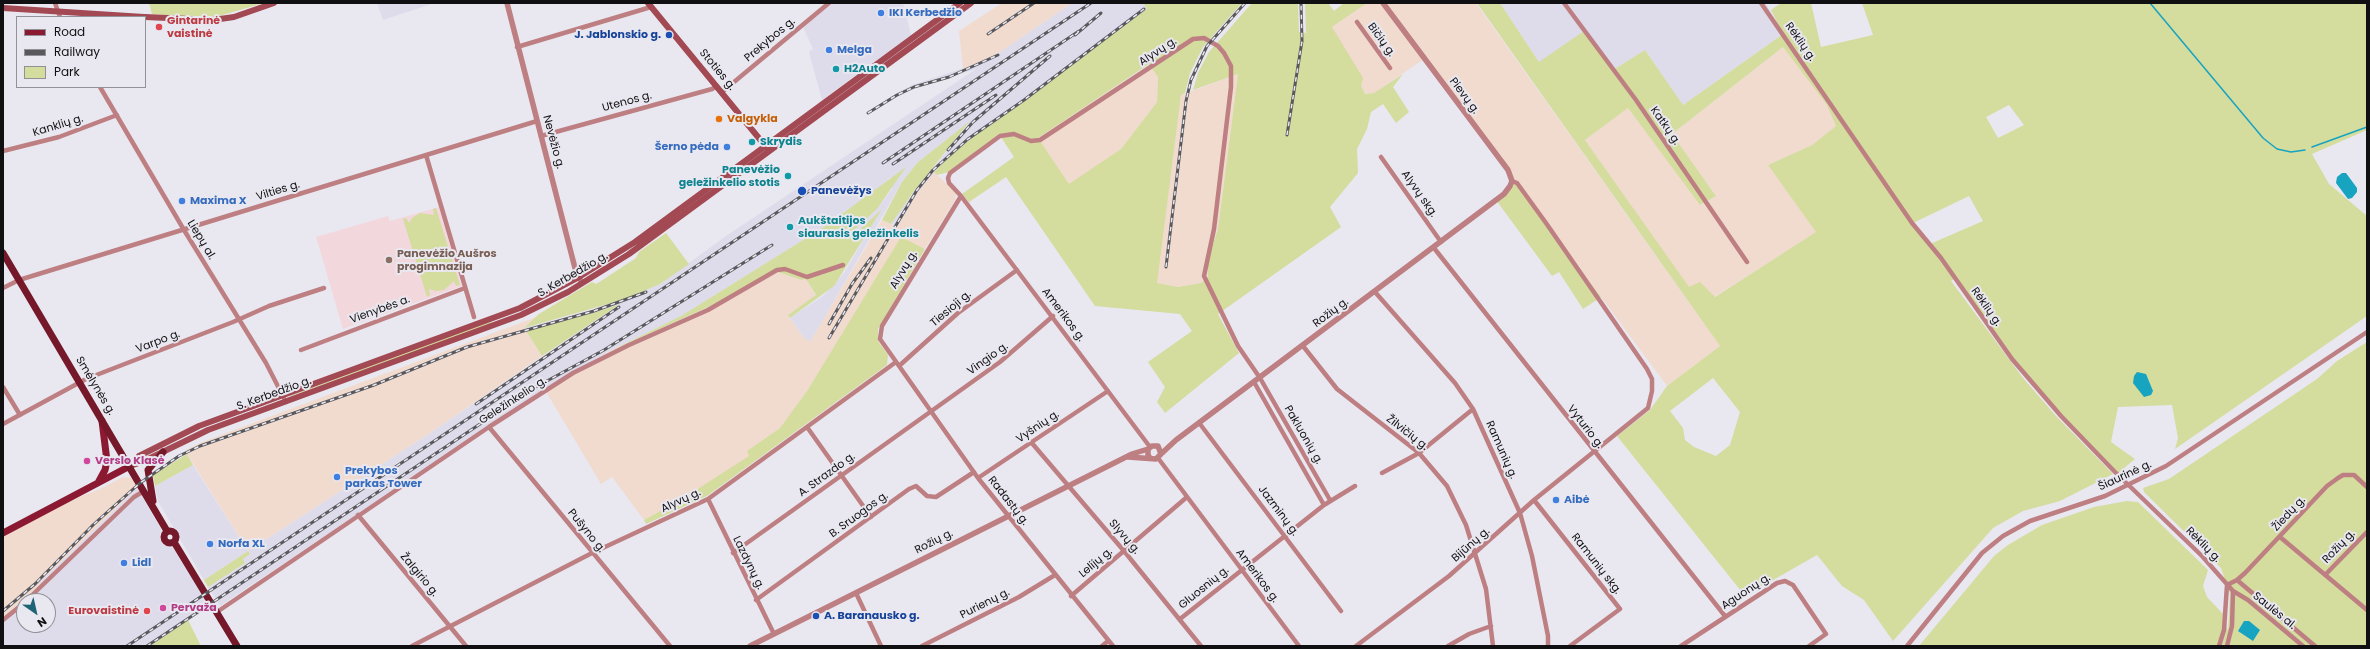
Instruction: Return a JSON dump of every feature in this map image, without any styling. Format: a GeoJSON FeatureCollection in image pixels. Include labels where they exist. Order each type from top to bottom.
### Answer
{"type":"FeatureCollection","features":[{"type":"Feature","properties":{"kind":"highway","name":"Smėlynės g."},"geometry":{"type":"LineString","coordinates":[[3,253],[168,531],[165,534],[164,539],[168,543],[174,542],[237,646]]}},
{"type":"Feature","properties":{"kind":"highway"},"geometry":{"type":"LineString","coordinates":[[154,507],[148,482],[148,470],[164,452]]}},
{"type":"Feature","properties":{"kind":"main road"},"geometry":{"type":"LineString","coordinates":[[146,17],[213,20],[234,17],[274,3]]}},
{"type":"Feature","properties":{"kind":"main road","name":"S. Kerbedžio g."},"geometry":{"type":"LineString","coordinates":[[130,466],[139,456],[180,435],[520,308],[579,277],[640,238],[960,3]]}},
{"type":"Feature","properties":{"kind":"main road","name":"S. Kerbedžio g."},"geometry":{"type":"LineString","coordinates":[[3,532],[130,466],[164,452],[208,430],[521,315],[583,284],[634,250],[971,3]]}},
{"type":"Feature","properties":{"kind":"main road","name":"Stoties g."},"geometry":{"type":"LineString","coordinates":[[649,5],[769,151]]}},
{"type":"Feature","properties":{"kind":"main road"},"geometry":{"type":"LineString","coordinates":[[3,8],[58,15],[101,16]]}},
{"type":"Feature","properties":{"kind":"main road"},"geometry":{"type":"LineString","coordinates":[[930,24],[934,30]]}},
{"type":"Feature","properties":{"kind":"main road"},"geometry":{"type":"LineString","coordinates":[[870,68],[875,74]]}},
{"type":"Feature","properties":{"kind":"main road"},"geometry":{"type":"LineString","coordinates":[[98,482],[105,470],[107,461],[101,417]]}},
{"type":"Feature","properties":{"kind":"street"},"geometry":{"type":"LineString","coordinates":[[55,3],[58,15]]}},
{"type":"Feature","properties":{"kind":"street","name":"Nevėžio g."},"geometry":{"type":"LineString","coordinates":[[507,3],[517,47],[579,277],[583,284]]}},
{"type":"Feature","properties":{"kind":"street","name":"Prekybos g."},"geometry":{"type":"LineString","coordinates":[[722,92],[829,3]]}},
{"type":"Feature","properties":{"kind":"street","name":"Pievų g."},"geometry":{"type":"LineString","coordinates":[[1383,3],[1508,170],[1512,181]]}},
{"type":"Feature","properties":{"kind":"street","name":"Katkų g."},"geometry":{"type":"LineString","coordinates":[[1564,3],[1636,100],[1747,262]]}},
{"type":"Feature","properties":{"kind":"street","name":"Rėklių g."},"geometry":{"type":"LineString","coordinates":[[1761,3],[1912,223],[1941,258],[2012,359],[2061,416],[2202,556],[2233,591]]}},
{"type":"Feature","properties":{"kind":"street"},"geometry":{"type":"LineString","coordinates":[[517,47],[649,5]]}},
{"type":"Feature","properties":{"kind":"street","name":"Bičių g."},"geometry":{"type":"LineString","coordinates":[[1357,22],[1390,68]]}},
{"type":"Feature","properties":{"kind":"street","name":"Alyvų g."},"geometry":{"type":"LineString","coordinates":[[412,646],[592,553],[708,499],[897,364],[880,339],[880,330],[961,196],[949,183],[948,178],[950,173],[1000,136],[1014,134],[1031,141],[1040,140],[1193,39],[1204,38],[1224,53],[1232,72],[1214,229],[1204,276],[1221,314],[1238,346],[1260,378]]}},
{"type":"Feature","properties":{"kind":"street","name":"Utenos g."},"geometry":{"type":"LineString","coordinates":[[541,136],[712,89],[717,86]]}},
{"type":"Feature","properties":{"kind":"street","name":"Liepų al."},"geometry":{"type":"LineString","coordinates":[[101,88],[184,230],[284,395],[286,402]]}},
{"type":"Feature","properties":{"kind":"street","name":"Kanklių g."},"geometry":{"type":"LineString","coordinates":[[3,152],[67,134],[117,115]]}},
{"type":"Feature","properties":{"kind":"street","name":"Vilties g."},"geometry":{"type":"LineString","coordinates":[[3,288],[19,280],[537,121]]}},
{"type":"Feature","properties":{"kind":"street"},"geometry":{"type":"LineString","coordinates":[[426,156],[474,317]]}},
{"type":"Feature","properties":{"kind":"street","name":"Alyvų skg."},"geometry":{"type":"LineString","coordinates":[[1381,157],[1441,242]]}},
{"type":"Feature","properties":{"kind":"street","name":"Rožių g."},"geometry":{"type":"LineString","coordinates":[[1160,456],[1176,440],[1200,424],[1508,191],[1512,181]]}},
{"type":"Feature","properties":{"kind":"street","name":"Bijūnų g."},"geometry":{"type":"LineString","coordinates":[[1356,646],[1476,554],[1534,500],[1595,454],[1648,408],[1652,391],[1652,379],[1546,223],[1517,183],[1512,181]]}},
{"type":"Feature","properties":{"kind":"street","name":"Amerikos g."},"geometry":{"type":"LineString","coordinates":[[961,196],[1053,316],[1149,448]]}},
{"type":"Feature","properties":{"kind":"street","name":"Vyturio g."},"geometry":{"type":"LineString","coordinates":[[1434,248],[1595,454],[1725,616]]}},
{"type":"Feature","properties":{"kind":"street","name":"Geležinkelio g."},"geometry":{"type":"LineString","coordinates":[[217,612],[489,427],[573,374],[629,345],[708,310],[777,270],[785,269],[807,277],[843,265]]}},
{"type":"Feature","properties":{"kind":"street","name":"Tiesioji g."},"geometry":{"type":"LineString","coordinates":[[897,364],[958,313],[1017,270]]}},
{"type":"Feature","properties":{"kind":"street","name":"Varpo g."},"geometry":{"type":"LineString","coordinates":[[3,424],[80,382],[238,320],[269,306],[324,288]]}},
{"type":"Feature","properties":{"kind":"street","name":"Vienybės a."},"geometry":{"type":"LineString","coordinates":[[301,350],[465,288]]}},
{"type":"Feature","properties":{"kind":"street","name":"Ramunių g."},"geometry":{"type":"LineString","coordinates":[[1375,292],[1455,383],[1473,410],[1520,513],[1536,578],[1548,636],[1548,646]]}},
{"type":"Feature","properties":{"kind":"street","name":"Vingio g."},"geometry":{"type":"LineString","coordinates":[[930,410],[1013,352],[1053,316]]}},
{"type":"Feature","properties":{"kind":"street","name":"Šiaurinė g."},"geometry":{"type":"LineString","coordinates":[[1907,646],[1982,553],[2003,536],[2030,521],[2104,496],[2179,459],[2367,332]]}},
{"type":"Feature","properties":{"kind":"street","name":"Žilvičių g."},"geometry":{"type":"LineString","coordinates":[[1303,346],[1337,390],[1419,453],[1439,475],[1456,502],[1476,554],[1486,588],[1493,646]]}},
{"type":"Feature","properties":{"kind":"street","name":"Radastų g."},"geometry":{"type":"LineString","coordinates":[[897,364],[978,478],[1112,646]]}},
{"type":"Feature","properties":{"kind":"street","name":"Pakluonių g."},"geometry":{"type":"LineString","coordinates":[[1260,378],[1330,500]]}},
{"type":"Feature","properties":{"kind":"street","name":"Pakluonių g."},"geometry":{"type":"LineString","coordinates":[[1254,382],[1324,505]]}},
{"type":"Feature","properties":{"kind":"street"},"geometry":{"type":"LineString","coordinates":[[3,387],[20,415]]}},
{"type":"Feature","properties":{"kind":"street","name":"Vyšnių g."},"geometry":{"type":"LineString","coordinates":[[978,478],[1108,391]]}},
{"type":"Feature","properties":{"kind":"street","name":"A. Strazdo g."},"geometry":{"type":"LineString","coordinates":[[733,553],[930,410]]}},
{"type":"Feature","properties":{"kind":"street"},"geometry":{"type":"LineString","coordinates":[[1382,473],[1419,453],[1473,410]]}},
{"type":"Feature","properties":{"kind":"street","name":"Jazminų g."},"geometry":{"type":"LineString","coordinates":[[1200,424],[1286,536],[1341,611]]}},
{"type":"Feature","properties":{"kind":"street","name":"Pušyno g."},"geometry":{"type":"LineString","coordinates":[[489,427],[670,646]]}},
{"type":"Feature","properties":{"kind":"street"},"geometry":{"type":"LineString","coordinates":[[807,427],[872,517]]}},
{"type":"Feature","properties":{"kind":"street","name":"Rožių g."},"geometry":{"type":"LineString","coordinates":[[1156,445],[1176,440]]}},
{"type":"Feature","properties":{"kind":"street","name":"Slyvų g."},"geometry":{"type":"LineString","coordinates":[[1031,442],[1124,551],[1201,646]]}},
{"type":"Feature","properties":{"kind":"street"},"geometry":{"type":"LineString","coordinates":[[1156,445],[1161,449],[1160,456],[1150,458],[1148,455],[1149,448],[1156,445]]}},
{"type":"Feature","properties":{"kind":"street","name":"Rožių g."},"geometry":{"type":"LineString","coordinates":[[750,646],[1068,486],[1149,448]]}},
{"type":"Feature","properties":{"kind":"street","name":"Amerikos g."},"geometry":{"type":"LineString","coordinates":[[1160,456],[1187,497],[1299,646]]}},
{"type":"Feature","properties":{"kind":"street","name":"Rožių g."},"geometry":{"type":"LineString","coordinates":[[1128,457],[1150,458]]}},
{"type":"Feature","properties":{"kind":"street","name":"B. Sruogos g."},"geometry":{"type":"LineString","coordinates":[[756,600],[909,489],[916,486],[927,496],[936,497],[974,472]]}},
{"type":"Feature","properties":{"kind":"street","name":"Žiedų g."},"geometry":{"type":"LineString","coordinates":[[2227,585],[2238,580],[2327,486],[2338,478],[2343,475],[2354,475],[2367,487]]}},
{"type":"Feature","properties":{"kind":"street","name":"Gluosnių g."},"geometry":{"type":"LineString","coordinates":[[1180,619],[1330,500],[1355,486]]}},
{"type":"Feature","properties":{"kind":"street"},"geometry":{"type":"LineString","coordinates":[[34,593],[134,497],[144,491]]}},
{"type":"Feature","properties":{"kind":"street","name":"Lelijų g."},"geometry":{"type":"LineString","coordinates":[[1071,596],[1187,497]]}},
{"type":"Feature","properties":{"kind":"street","name":"Lazdynų g."},"geometry":{"type":"LineString","coordinates":[[708,499],[733,553],[774,634]]}},
{"type":"Feature","properties":{"kind":"street","name":"Ramunių skg."},"geometry":{"type":"LineString","coordinates":[[1534,500],[1620,609],[1570,646]]}},
{"type":"Feature","properties":{"kind":"street","name":"Žalgirio g."},"geometry":{"type":"LineString","coordinates":[[358,515],[466,646]]}},
{"type":"Feature","properties":{"kind":"street","name":"Rožių g."},"geometry":{"type":"LineString","coordinates":[[2325,576],[2367,532]]}},
{"type":"Feature","properties":{"kind":"street"},"geometry":{"type":"LineString","coordinates":[[2280,537],[2367,610]]}},
{"type":"Feature","properties":{"kind":"street","name":"Purienų g."},"geometry":{"type":"LineString","coordinates":[[922,646],[1019,597],[1055,575]]}},
{"type":"Feature","properties":{"kind":"street"},"geometry":{"type":"LineString","coordinates":[[2238,580],[2315,646]]}},
{"type":"Feature","properties":{"kind":"street","name":"Aguonų g."},"geometry":{"type":"LineString","coordinates":[[1681,646],[1777,583],[1785,581],[1793,585],[1826,634],[1809,646]]}},
{"type":"Feature","properties":{"kind":"street"},"geometry":{"type":"LineString","coordinates":[[2219,646],[2224,630],[2227,585]]}},
{"type":"Feature","properties":{"kind":"street"},"geometry":{"type":"LineString","coordinates":[[2227,646],[2232,626],[2233,591]]}},
{"type":"Feature","properties":{"kind":"street","name":"Saulės al."},"geometry":{"type":"LineString","coordinates":[[2233,591],[2248,600],[2303,646]]}},
{"type":"Feature","properties":{"kind":"street"},"geometry":{"type":"LineString","coordinates":[[856,592],[881,646]]}},
{"type":"Feature","properties":{"kind":"street"},"geometry":{"type":"LineString","coordinates":[[3,620],[16,609]]}},
{"type":"Feature","properties":{"kind":"street"},"geometry":{"type":"LineString","coordinates":[[1448,646],[1469,634],[1491,626]]}},
{"type":"Feature","properties":{"kind":"street"},"geometry":{"type":"LineString","coordinates":[[1102,646],[1108,641]]}},
{"type":"Feature","properties":{"kind":"shaded area"},"geometry":{"type":"Polygon","coordinates":[[[377,3],[435,3],[383,20],[377,3]]]}},
{"type":"Feature","properties":{"kind":"shaded area"},"geometry":{"type":"Polygon","coordinates":[[[833,3],[903,3],[911,35],[822,100],[809,52],[813,49],[803,27],[833,3]]]}},
{"type":"Feature","properties":{"kind":"shaded area"},"geometry":{"type":"Polygon","coordinates":[[[1002,3],[1072,3],[997,54],[963,69],[959,31],[1002,3]]]}},
{"type":"Feature","properties":{"kind":"shaded area"},"geometry":{"type":"Polygon","coordinates":[[[1072,3],[1143,3],[1148,9],[950,156],[918,192],[897,227],[891,224],[902,207],[968,124],[917,163],[902,182],[810,343],[803,337],[790,318],[823,296],[844,273],[880,211],[854,235],[852,232],[877,209],[892,189],[891,177],[824,227],[681,316],[610,351],[544,389],[220,606],[208,587],[245,563],[242,559],[250,554],[248,551],[433,431],[619,305],[526,331],[524,328],[595,310],[660,284],[726,236],[976,69],[915,88],[898,97],[895,94],[912,85],[979,63],[997,54],[1072,3]]]}},
{"type":"Feature","properties":{"kind":"shaded area"},"geometry":{"type":"Polygon","coordinates":[[[1367,3],[1476,3],[1720,346],[1667,386],[1448,91],[1427,57],[1374,93],[1365,94],[1332,27],[1367,3]]]}},
{"type":"Feature","properties":{"kind":"shaded area"},"geometry":{"type":"Polygon","coordinates":[[[1500,3],[1766,3],[1783,34],[1683,105],[1645,50],[1613,70],[1539,62],[1500,3]]]}},
{"type":"Feature","properties":{"kind":"shaded area"},"geometry":{"type":"Polygon","coordinates":[[[1783,47],[1828,105],[1836,126],[1812,145],[1768,165],[1817,232],[1714,297],[1689,288],[1585,140],[1628,108],[1701,205],[1716,196],[1672,134],[1783,47]]]}},
{"type":"Feature","properties":{"kind":"shaded area"},"geometry":{"type":"Polygon","coordinates":[[[1150,64],[1158,76],[1157,102],[1121,149],[1069,185],[1038,138],[1150,64]]]}},
{"type":"Feature","properties":{"kind":"shaded area"},"geometry":{"type":"Polygon","coordinates":[[[1238,74],[1218,229],[1208,260],[1208,277],[1201,283],[1178,287],[1156,283],[1181,95],[1238,74]]]}},
{"type":"Feature","properties":{"kind":"shaded area"},"geometry":{"type":"Polygon","coordinates":[[[934,172],[956,193],[955,200],[925,249],[901,238],[807,391],[780,428],[747,451],[750,456],[682,499],[644,520],[612,477],[601,484],[545,390],[610,351],[706,308],[778,272],[801,280],[806,279],[816,296],[788,315],[803,337],[810,342],[882,220],[897,227],[918,192],[934,172]]]}},
{"type":"Feature","properties":{"kind":"shaded area","name":"Panevėžio Aušros progimnazija"},"geometry":{"type":"Polygon","coordinates":[[[439,207],[462,286],[343,329],[316,237],[388,216],[390,221],[439,207]]]}},
{"type":"Feature","properties":{"kind":"shaded area"},"geometry":{"type":"Polygon","coordinates":[[[539,316],[524,328],[542,356],[433,431],[248,551],[187,454],[186,450],[202,442],[539,316]]]}},
{"type":"Feature","properties":{"kind":"shaded area"},"geometry":{"type":"Polygon","coordinates":[[[193,465],[248,551],[204,580],[158,501],[155,486],[193,465]]]}},
{"type":"Feature","properties":{"kind":"shaded area"},"geometry":{"type":"Polygon","coordinates":[[[123,477],[132,478],[137,488],[40,582],[37,588],[31,593],[16,593],[16,606],[3,617],[3,536],[67,502],[100,489],[123,477]]]}},
{"type":"Feature","properties":{"kind":"shaded area"},"geometry":{"type":"Polygon","coordinates":[[[137,488],[161,529],[160,539],[163,544],[173,548],[210,606],[150,646],[3,646],[3,617],[16,606],[16,633],[56,633],[56,593],[31,593],[37,588],[40,582],[137,488]]]}},
{"type":"Feature","properties":{"kind":"green space"},"geometry":{"type":"Polygon","coordinates":[[[149,3],[264,3],[212,18],[152,14],[149,3]]]}},
{"type":"Feature","properties":{"kind":"green space"},"geometry":{"type":"Polygon","coordinates":[[[1143,3],[1242,3],[1203,47],[1190,73],[1185,93],[1181,95],[1157,283],[1178,287],[1201,283],[1208,277],[1208,260],[1218,229],[1238,74],[1193,90],[1198,73],[1209,52],[1252,3],[1298,3],[1299,32],[1306,33],[1305,3],[1328,3],[1334,11],[1344,3],[1367,3],[1332,27],[1363,78],[1361,86],[1365,94],[1374,93],[1403,74],[1393,87],[1409,112],[1396,123],[1383,104],[1371,112],[1367,129],[1357,149],[1358,173],[1330,207],[1341,227],[1218,314],[1239,353],[1165,413],[1157,402],[1165,387],[1148,362],[1192,331],[1180,314],[1095,306],[1006,177],[969,202],[962,194],[1014,157],[999,134],[949,172],[937,175],[934,172],[969,140],[1147,9],[1143,3]],[[1149,64],[1038,138],[1069,184],[1121,149],[1157,102],[1158,77],[1149,64]]]}},
{"type":"Feature","properties":{"kind":"green space"},"geometry":{"type":"Polygon","coordinates":[[[1477,3],[1500,3],[1539,62],[1584,31],[1613,70],[1645,50],[1683,105],[1783,34],[1771,10],[1781,3],[1811,3],[1821,47],[1873,35],[1862,3],[2367,3],[2367,130],[2312,154],[2329,184],[2367,216],[2367,316],[2175,449],[2178,438],[2172,405],[2118,407],[2111,442],[2135,459],[2118,473],[2061,416],[2012,359],[1955,278],[1951,281],[2023,378],[2056,416],[2113,474],[2060,501],[2023,511],[1993,528],[1893,641],[1864,600],[1842,586],[1817,555],[1745,596],[1617,436],[1650,410],[1667,386],[1720,346],[1477,3]],[[1783,47],[1672,134],[1716,196],[1700,205],[1628,108],[1585,140],[1689,287],[1700,282],[1715,297],[1816,232],[1768,165],[1812,145],[1836,126],[1827,105],[1783,47]],[[2009,105],[1986,117],[1998,138],[2024,125],[2009,105]],[[1969,196],[1913,223],[1930,244],[1983,221],[1969,196]],[[1713,378],[1670,411],[1683,428],[1685,440],[1694,447],[1716,456],[1730,445],[1740,412],[1713,378]]]}},
{"type":"Feature","properties":{"kind":"green space"},"geometry":{"type":"Polygon","coordinates":[[[970,121],[914,191],[891,224],[882,220],[902,182],[917,163],[970,121]]]}},
{"type":"Feature","properties":{"kind":"green space"},"geometry":{"type":"Polygon","coordinates":[[[906,167],[877,209],[852,232],[855,234],[882,209],[834,286],[790,318],[788,315],[816,295],[806,279],[801,280],[778,272],[706,308],[610,351],[681,316],[824,227],[906,167]]]}},
{"type":"Feature","properties":{"kind":"green space"},"geometry":{"type":"Polygon","coordinates":[[[1515,182],[1601,297],[1583,309],[1559,272],[1552,276],[1496,200],[1515,182]]]}},
{"type":"Feature","properties":{"kind":"green space"},"geometry":{"type":"Polygon","coordinates":[[[436,208],[460,285],[456,286],[454,281],[444,290],[436,291],[429,289],[430,295],[427,297],[403,219],[406,218],[409,223],[412,218],[420,213],[434,215],[433,209],[436,208]]]}},
{"type":"Feature","properties":{"kind":"green space"},"geometry":{"type":"Polygon","coordinates":[[[666,233],[689,264],[660,284],[622,300],[524,328],[539,314],[592,282],[596,284],[636,258],[639,252],[666,233]]]}},
{"type":"Feature","properties":{"kind":"green space"},"geometry":{"type":"Polygon","coordinates":[[[901,237],[925,249],[878,329],[878,341],[888,355],[887,365],[707,496],[646,524],[644,520],[682,499],[749,456],[747,451],[780,428],[807,391],[901,237]]]}},
{"type":"Feature","properties":{"kind":"green space"},"geometry":{"type":"Polygon","coordinates":[[[620,304],[542,356],[526,331],[593,313],[620,304]]]}},
{"type":"Feature","properties":{"kind":"green space"},"geometry":{"type":"Polygon","coordinates":[[[491,321],[492,324],[291,396],[291,395],[491,321]]]}},
{"type":"Feature","properties":{"kind":"green space"},"geometry":{"type":"Polygon","coordinates":[[[2367,342],[2367,646],[1919,646],[1994,556],[2008,545],[2042,525],[2094,507],[2127,501],[2138,502],[2208,570],[2203,586],[2207,597],[2223,614],[2228,631],[2230,594],[2221,568],[2144,492],[2143,488],[2169,479],[2317,379],[2337,361],[2367,342]]]}},
{"type":"Feature","properties":{"kind":"green space"},"geometry":{"type":"Polygon","coordinates":[[[187,454],[193,465],[155,486],[153,475],[187,454]]]}},
{"type":"Feature","properties":{"kind":"green space"},"geometry":{"type":"Polygon","coordinates":[[[248,551],[250,554],[243,559],[245,563],[208,587],[204,580],[248,551]]]}},
{"type":"Feature","properties":{"kind":"green space"},"geometry":{"type":"Polygon","coordinates":[[[188,620],[201,646],[150,646],[188,620]]]}},
{"type":"Feature","properties":{"kind":"water"},"geometry":{"type":"Polygon","coordinates":[[[2342,173],[2346,173],[2357,188],[2357,192],[2352,198],[2348,199],[2336,183],[2337,177],[2342,173]]]}},
{"type":"Feature","properties":{"kind":"water"},"geometry":{"type":"Polygon","coordinates":[[[2137,372],[2146,374],[2153,391],[2151,395],[2144,397],[2133,383],[2134,376],[2137,372]]]}},
{"type":"Feature","properties":{"kind":"water"},"geometry":{"type":"Polygon","coordinates":[[[2244,621],[2249,621],[2260,630],[2253,641],[2238,631],[2244,621]]]}},
{"type":"Feature","properties":{"kind":"waterway"},"geometry":{"type":"LineString","coordinates":[[2150,3],[2263,138],[2277,149],[2291,152],[2305,150]]}},
{"type":"Feature","properties":{"kind":"waterway"},"geometry":{"type":"LineString","coordinates":[[2312,147],[2367,127]]}},
{"type":"Feature","properties":{"kind":"railway"},"geometry":{"type":"LineString","coordinates":[[988,34],[1034,3]]}},
{"type":"Feature","properties":{"kind":"railway"},"geometry":{"type":"LineString","coordinates":[[127,646],[1091,3]]}},
{"type":"Feature","properties":{"kind":"railway"},"geometry":{"type":"LineString","coordinates":[[1166,267],[1186,101],[1191,80],[1207,46],[1245,3]]}},
{"type":"Feature","properties":{"kind":"railway"},"geometry":{"type":"LineString","coordinates":[[1287,135],[1302,41],[1301,3]]}},
{"type":"Feature","properties":{"kind":"railway"},"geometry":{"type":"LineString","coordinates":[[829,338],[917,190],[933,170],[968,139],[1024,100],[1144,9]]}},
{"type":"Feature","properties":{"kind":"railway"},"geometry":{"type":"LineString","coordinates":[[1075,35],[1101,13]]}},
{"type":"Feature","properties":{"kind":"railway"},"geometry":{"type":"LineString","coordinates":[[883,163],[1079,31]]}},
{"type":"Feature","properties":{"kind":"railway"},"geometry":{"type":"LineString","coordinates":[[868,113],[897,95],[914,87],[949,77],[998,55]]}},
{"type":"Feature","properties":{"kind":"railway"},"geometry":{"type":"LineString","coordinates":[[948,150],[973,122],[1050,56]]}},
{"type":"Feature","properties":{"kind":"railway"},"geometry":{"type":"LineString","coordinates":[[893,164],[996,95]]}},
{"type":"Feature","properties":{"kind":"railway"},"geometry":{"type":"LineString","coordinates":[[147,646],[534,388],[604,350],[772,245]]}},
{"type":"Feature","properties":{"kind":"railway"},"geometry":{"type":"LineString","coordinates":[[829,324],[852,284],[871,258]]}},
{"type":"Feature","properties":{"kind":"railway"},"geometry":{"type":"LineString","coordinates":[[3,611],[35,584],[94,524],[140,483],[179,456],[200,446],[374,385],[467,347],[594,311],[646,292]]}},
{"type":"Feature","properties":{"kind":"railway"},"geometry":{"type":"LineString","coordinates":[[476,404],[619,307]]}},
{"type":"Feature","properties":{"kind":"place","name":"IKI Kerbedžio"},"geometry":{"type":"Point","coordinates":[881,13]}},
{"type":"Feature","properties":{"kind":"place","name":"Gintarinė vaistinė"},"geometry":{"type":"Point","coordinates":[159,27]}},
{"type":"Feature","properties":{"kind":"place","name":"J. Jablonskio g."},"geometry":{"type":"Point","coordinates":[669,35]}},
{"type":"Feature","properties":{"kind":"place","name":"Melga"},"geometry":{"type":"Point","coordinates":[829,50]}},
{"type":"Feature","properties":{"kind":"place","name":"H2Auto"},"geometry":{"type":"Point","coordinates":[836,69]}},
{"type":"Feature","properties":{"kind":"place","name":"Valgykla"},"geometry":{"type":"Point","coordinates":[719,119]}},
{"type":"Feature","properties":{"kind":"place","name":"Skrydis"},"geometry":{"type":"Point","coordinates":[752,142]}},
{"type":"Feature","properties":{"kind":"place","name":"Šerno pėda"},"geometry":{"type":"Point","coordinates":[727,147]}},
{"type":"Feature","properties":{"kind":"place","name":"Panevėžio geležinkelio stotis"},"geometry":{"type":"Point","coordinates":[788,176]}},
{"type":"Feature","properties":{"kind":"place","name":"Panevėžys"},"geometry":{"type":"Point","coordinates":[802,191]}},
{"type":"Feature","properties":{"kind":"place","name":"Maxima X"},"geometry":{"type":"Point","coordinates":[182,201]}},
{"type":"Feature","properties":{"kind":"place","name":"Aukštaitijos siaurasis geležinkelis"},"geometry":{"type":"Point","coordinates":[790,227]}},
{"type":"Feature","properties":{"kind":"place","name":"Panevėžio Aušros progimnazija"},"geometry":{"type":"Point","coordinates":[389,260]}},
{"type":"Feature","properties":{"kind":"place","name":"Verslo Klasė"},"geometry":{"type":"Point","coordinates":[87,461]}},
{"type":"Feature","properties":{"kind":"place","name":"Prekybos parkas Tower"},"geometry":{"type":"Point","coordinates":[337,477]}},
{"type":"Feature","properties":{"kind":"place","name":"Aibė"},"geometry":{"type":"Point","coordinates":[1556,500]}},
{"type":"Feature","properties":{"kind":"place","name":"Norfa XL"},"geometry":{"type":"Point","coordinates":[210,544]}},
{"type":"Feature","properties":{"kind":"place","name":"Lidl"},"geometry":{"type":"Point","coordinates":[124,563]}},
{"type":"Feature","properties":{"kind":"place","name":"Pervaža"},"geometry":{"type":"Point","coordinates":[163,608]}},
{"type":"Feature","properties":{"kind":"place","name":"Eurovaistinė"},"geometry":{"type":"Point","coordinates":[147,611]}},
{"type":"Feature","properties":{"kind":"place","name":"A. Baranausko g."},"geometry":{"type":"Point","coordinates":[816,616]}}]}
